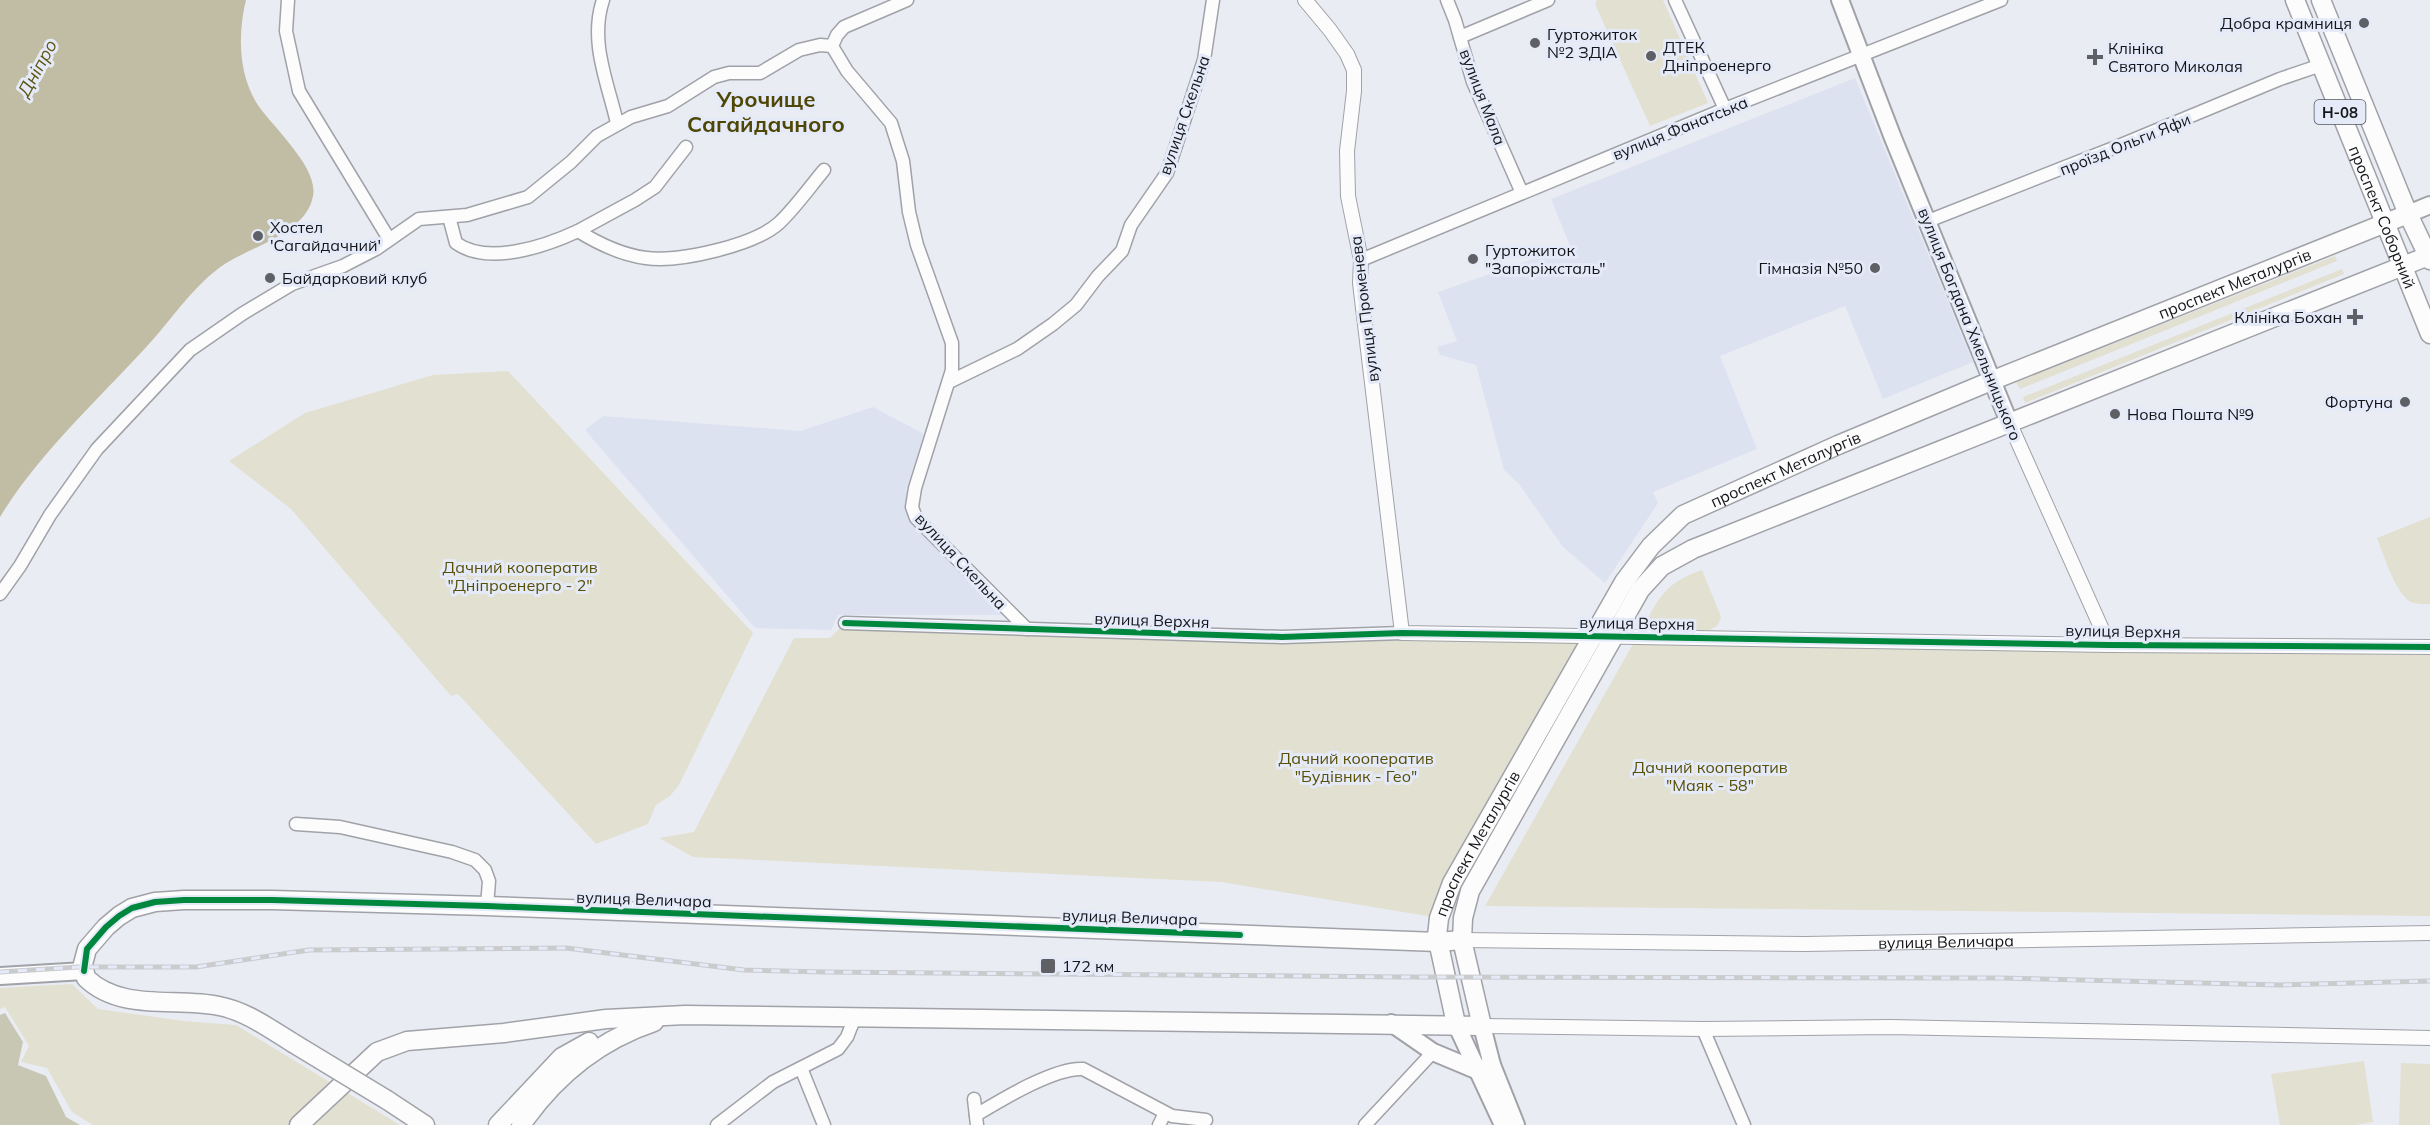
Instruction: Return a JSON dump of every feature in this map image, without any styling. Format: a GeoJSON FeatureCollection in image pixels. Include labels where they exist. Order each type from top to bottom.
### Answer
{"type":"FeatureCollection","features":[{"type":"Feature","properties":{"kind":"main road","name":"вулиця Богдана Хмельницького"},"geometry":{"type":"LineString","coordinates":[[1840,0],[2009,422]]}},
{"type":"Feature","properties":{"kind":"main road","name":"проспект Соборний"},"geometry":{"type":"LineString","coordinates":[[2295,0],[2430,334]]}},
{"type":"Feature","properties":{"kind":"main road","name":"проспект Соборний"},"geometry":{"type":"LineString","coordinates":[[2321,0],[2408,214],[2429,257]]}},
{"type":"Feature","properties":{"kind":"main road","name":"проспект Металургів"},"geometry":{"type":"LineString","coordinates":[[1456,1024],[1438,942],[1439,918],[1452,884],[1624,582],[1651,546],[1677,520],[1683,515],[1828,449],[2430,205]]}},
{"type":"Feature","properties":{"kind":"main road","name":"проспект Металургів"},"geometry":{"type":"LineString","coordinates":[[1482,1026],[1462,940],[1463,918],[1470,891],[1640,590],[1662,566],[1693,549],[2402,265],[2429,257]]}},
{"type":"Feature","properties":{"kind":"main road"},"geometry":{"type":"LineString","coordinates":[[1677,520],[1693,549]]}},
{"type":"Feature","properties":{"kind":"main road","name":"вулиця Величара"},"geometry":{"type":"LineString","coordinates":[[79,971],[87,949],[106,927],[132,908],[155,902],[272,900],[487,906],[1438,942],[1462,940]]}},
{"type":"Feature","properties":{"kind":"main road"},"geometry":{"type":"LineString","coordinates":[[0,976],[79,971],[104,991],[127,999],[220,1006],[253,1019],[425,1125]]}},
{"type":"Feature","properties":{"kind":"main road"},"geometry":{"type":"LineString","coordinates":[[498,1125],[562,1057],[605,1033],[685,1015]]}},
{"type":"Feature","properties":{"kind":"main road"},"geometry":{"type":"LineString","coordinates":[[299,1125],[377,1052],[391,1045],[407,1041],[504,1033],[606,1019],[685,1015],[1482,1026],[1484,1068],[1503,1125]]}},
{"type":"Feature","properties":{"kind":"main road"},"geometry":{"type":"LineString","coordinates":[[1391,1023],[1433,1052],[1484,1068]]}},
{"type":"Feature","properties":{"kind":"main road"},"geometry":{"type":"LineString","coordinates":[[1456,1024],[1516,1125]]}},
{"type":"Feature","properties":{"kind":"main road"},"geometry":{"type":"LineString","coordinates":[[521,1125],[534,1106],[573,1065],[612,1039],[644,1025]]}},
{"type":"Feature","properties":{"kind":"street"},"geometry":{"type":"LineString","coordinates":[[288,0],[286,31],[299,91],[389,239]]}},
{"type":"Feature","properties":{"kind":"street"},"geometry":{"type":"LineString","coordinates":[[603,0],[598,15],[598,39],[608,94],[617,123]]}},
{"type":"Feature","properties":{"kind":"street"},"geometry":{"type":"LineString","coordinates":[[0,594],[20,566],[50,514],[97,449],[190,350],[242,314],[292,284],[343,266],[376,249],[419,219],[474,213],[528,197],[571,162],[597,136],[617,123],[669,106],[714,77],[729,73],[760,73],[799,50],[832,45],[844,27],[907,0]]}},
{"type":"Feature","properties":{"kind":"street","name":"вулиця Скельна"},"geometry":{"type":"LineString","coordinates":[[949,382],[1017,349],[1053,324],[1076,305],[1122,251],[1131,225],[1167,173],[1204,60],[1213,0]]}},
{"type":"Feature","properties":{"kind":"street","name":"вулиця Променева"},"geometry":{"type":"LineString","coordinates":[[1305,0],[1341,46],[1354,70],[1354,91],[1347,151],[1348,185],[1361,260],[1359,283],[1402,633]]}},
{"type":"Feature","properties":{"kind":"street","name":"вулиця Мала"},"geometry":{"type":"LineString","coordinates":[[1447,0],[1473,82],[1522,193]]}},
{"type":"Feature","properties":{"kind":"street"},"geometry":{"type":"LineString","coordinates":[[1460,37],[1548,0]]}},
{"type":"Feature","properties":{"kind":"street"},"geometry":{"type":"LineString","coordinates":[[1675,0],[1725,109]]}},
{"type":"Feature","properties":{"kind":"street","name":"вулиця Фанатська"},"geometry":{"type":"LineString","coordinates":[[1361,260],[1725,109],[2001,0]]}},
{"type":"Feature","properties":{"kind":"street","name":"вулиця Скельна"},"geometry":{"type":"LineString","coordinates":[[832,45],[847,71],[891,123],[903,161],[909,212],[917,245],[952,343],[952,370],[949,382],[915,489],[913,512],[915,518],[1027,629]]}},
{"type":"Feature","properties":{"kind":"street","name":"проїзд Ольги Яфи"},"geometry":{"type":"LineString","coordinates":[[1928,221],[2280,79],[2321,65]]}},
{"type":"Feature","properties":{"kind":"street"},"geometry":{"type":"LineString","coordinates":[[448,217],[456,243],[466,248],[500,254],[520,250],[578,231],[635,200],[655,187],[686,147]]}},
{"type":"Feature","properties":{"kind":"street"},"geometry":{"type":"LineString","coordinates":[[578,231],[598,243],[646,258],[670,258],[733,246],[755,238],[778,224],[824,170]]}},
{"type":"Feature","properties":{"kind":"street","name":"вулиця Богдана Хмельницького"},"geometry":{"type":"LineString","coordinates":[[2009,422],[2109,645]]}},
{"type":"Feature","properties":{"kind":"street","name":"вулиця Верхня"},"geometry":{"type":"LineString","coordinates":[[844,623],[1282,637],[1402,633],[2109,645],[2430,647]]}},
{"type":"Feature","properties":{"kind":"street"},"geometry":{"type":"LineString","coordinates":[[296,824],[340,827],[452,852],[475,860],[485,870],[489,881],[487,906]]}},
{"type":"Feature","properties":{"kind":"street","name":"вулиця Величара"},"geometry":{"type":"LineString","coordinates":[[1462,940],[1805,944],[2430,933]]}},
{"type":"Feature","properties":{"kind":"street"},"geometry":{"type":"LineString","coordinates":[[717,1125],[754,1095],[838,1049],[847,1037],[855,1017]]}},
{"type":"Feature","properties":{"kind":"street"},"geometry":{"type":"LineString","coordinates":[[1482,1026],[1703,1029],[1890,1027],[2430,1038]]}},
{"type":"Feature","properties":{"kind":"street"},"geometry":{"type":"LineString","coordinates":[[1703,1029],[1744,1125]]}},
{"type":"Feature","properties":{"kind":"street"},"geometry":{"type":"LineString","coordinates":[[1365,1125],[1433,1052]]}},
{"type":"Feature","properties":{"kind":"street"},"geometry":{"type":"LineString","coordinates":[[801,1068],[824,1125]]}},
{"type":"Feature","properties":{"kind":"street"},"geometry":{"type":"LineString","coordinates":[[977,1120],[1004,1098],[1071,1068],[1083,1069],[1165,1113],[1185,1119],[1206,1119]]}},
{"type":"Feature","properties":{"kind":"street"},"geometry":{"type":"LineString","coordinates":[[974,1099],[977,1120]]}},
{"type":"Feature","properties":{"kind":"street"},"geometry":{"type":"LineString","coordinates":[[1159,1125],[1165,1113]]}},
{"type":"Feature","properties":{"kind":"shaded area"},"geometry":{"type":"Polygon","coordinates":[[[1855,78],[1973,362],[1883,399],[1845,306],[1720,356],[1757,449],[1653,492],[1658,503],[1605,583],[1563,547],[1519,484],[1504,470],[1476,365],[1440,355],[1437,347],[1457,341],[1438,292],[1570,246],[1551,199],[1855,78]]]}},
{"type":"Feature","properties":{"kind":"shaded area"},"geometry":{"type":"Polygon","coordinates":[[[873,407],[924,434],[906,489],[909,515],[1006,615],[838,615],[831,630],[755,628],[585,430],[603,416],[800,431],[873,407]]]}},
{"type":"Feature","properties":{"kind":"green space"},"geometry":{"type":"Polygon","coordinates":[[[1597,0],[1663,0],[1708,103],[1650,126],[1595,4],[1597,0]]]}},
{"type":"Feature","properties":{"kind":"green space"},"geometry":{"type":"Polygon","coordinates":[[[2335,256],[2337,261],[2020,389],[2016,382],[2335,256]]]}},
{"type":"Feature","properties":{"kind":"green space"},"geometry":{"type":"Polygon","coordinates":[[[2342,269],[2344,274],[2025,403],[2023,397],[2342,269]]]}},
{"type":"Feature","properties":{"kind":"green space","name":"Дачний кооператив \"Дніпроенерго - 2\""},"geometry":{"type":"Polygon","coordinates":[[[508,371],[753,633],[679,785],[670,796],[656,805],[648,824],[596,844],[458,694],[451,696],[291,509],[229,461],[305,413],[433,375],[508,371]]]}},
{"type":"Feature","properties":{"kind":"green space"},"geometry":{"type":"Polygon","coordinates":[[[2430,517],[2430,604],[2415,603],[2405,598],[2400,591],[2377,538],[2430,517]]]}},
{"type":"Feature","properties":{"kind":"green space"},"geometry":{"type":"Polygon","coordinates":[[[1702,570],[1721,617],[1718,625],[1710,630],[1642,630],[1664,592],[1680,580],[1702,570]]]}},
{"type":"Feature","properties":{"kind":"green space","name":"Дачний кооператив \"Будівник - Гео\""},"geometry":{"type":"Polygon","coordinates":[[[845,623],[1594,636],[1439,918],[1221,882],[693,857],[659,838],[694,832],[794,638],[830,638],[845,623]]]}},
{"type":"Feature","properties":{"kind":"green space","name":"Дачний кооператив \"Маяк - 58\""},"geometry":{"type":"Polygon","coordinates":[[[1633,644],[2430,655],[2430,916],[1485,906],[1633,644]]]}},
{"type":"Feature","properties":{"kind":"green space"},"geometry":{"type":"Polygon","coordinates":[[[72,984],[98,1009],[184,1021],[236,1025],[400,1125],[93,1125],[72,1112],[47,1068],[21,1062],[29,1046],[5,1007],[0,1009],[0,988],[72,984]]]}},
{"type":"Feature","properties":{"kind":"green space"},"geometry":{"type":"Polygon","coordinates":[[[5,1013],[23,1042],[18,1065],[46,1076],[66,1117],[80,1125],[0,1125],[0,1015],[5,1013]]]}},
{"type":"Feature","properties":{"kind":"green space"},"geometry":{"type":"Polygon","coordinates":[[[2364,1061],[2373,1122],[2355,1125],[2280,1125],[2271,1074],[2364,1061]]]}},
{"type":"Feature","properties":{"kind":"green space"},"geometry":{"type":"Polygon","coordinates":[[[2401,1063],[2430,1064],[2430,1125],[2399,1125],[2401,1063]]]}},
{"type":"Feature","properties":{"kind":"water","name":"Дніпро"},"geometry":{"type":"Polygon","coordinates":[[[0,0],[246,0],[243,12],[241,52],[250,90],[263,112],[302,160],[313,185],[313,196],[308,209],[288,230],[231,260],[199,285],[148,345],[51,449],[0,517],[0,0]]]}},
{"type":"Feature","properties":{"kind":"railway"},"geometry":{"type":"LineString","coordinates":[[0,972],[78,967],[196,967],[309,950],[566,948],[744,970],[825,972],[1405,977],[1999,978],[2280,985],[2430,981]]}},
{"type":"Feature","properties":{"kind":"cycle path"},"geometry":{"type":"LineString","coordinates":[[845,623],[1282,637],[1402,633],[2109,645],[2430,647]]}},
{"type":"Feature","properties":{"kind":"cycle path"},"geometry":{"type":"LineString","coordinates":[[84,971],[87,949],[119,916],[132,908],[155,902],[184,900],[487,906],[1240,935]]}},
{"type":"Feature","properties":{"kind":"place","name":"Добра крамниця"},"geometry":{"type":"Point","coordinates":[2364,23]}},
{"type":"Feature","properties":{"kind":"place","name":"Гуртожиток №2 ЗДІА"},"geometry":{"type":"Point","coordinates":[1535,43]}},
{"type":"Feature","properties":{"kind":"place","name":"ДТЕК Дніпроенерго"},"geometry":{"type":"Point","coordinates":[1651,56]}},
{"type":"Feature","properties":{"kind":"place","name":"Клініка Святого Миколая"},"geometry":{"type":"Point","coordinates":[2095,57]}},
{"type":"Feature","properties":{"kind":"place","name":"Хостел 'Сагайдачний'"},"geometry":{"type":"Point","coordinates":[258,236]}},
{"type":"Feature","properties":{"kind":"place","name":"Гуртожиток \"Запоріжсталь\""},"geometry":{"type":"Point","coordinates":[1473,259]}},
{"type":"Feature","properties":{"kind":"place","name":"Гімназія №50"},"geometry":{"type":"Point","coordinates":[1875,268]}},
{"type":"Feature","properties":{"kind":"place","name":"Байдарковий клуб"},"geometry":{"type":"Point","coordinates":[270,278]}},
{"type":"Feature","properties":{"kind":"place","name":"Клініка Бохан"},"geometry":{"type":"Point","coordinates":[2355,317]}},
{"type":"Feature","properties":{"kind":"place","name":"Фортуна"},"geometry":{"type":"Point","coordinates":[2405,402]}},
{"type":"Feature","properties":{"kind":"place","name":"Нова Пошта №9"},"geometry":{"type":"Point","coordinates":[2115,414]}},
{"type":"Feature","properties":{"kind":"place","name":"172 км"},"geometry":{"type":"Point","coordinates":[1048,966]}},
{"type":"Feature","properties":{"kind":"district","name":"Урочище Сагайдачного"},"geometry":{"type":"Point","coordinates":[766,112]}}]}
